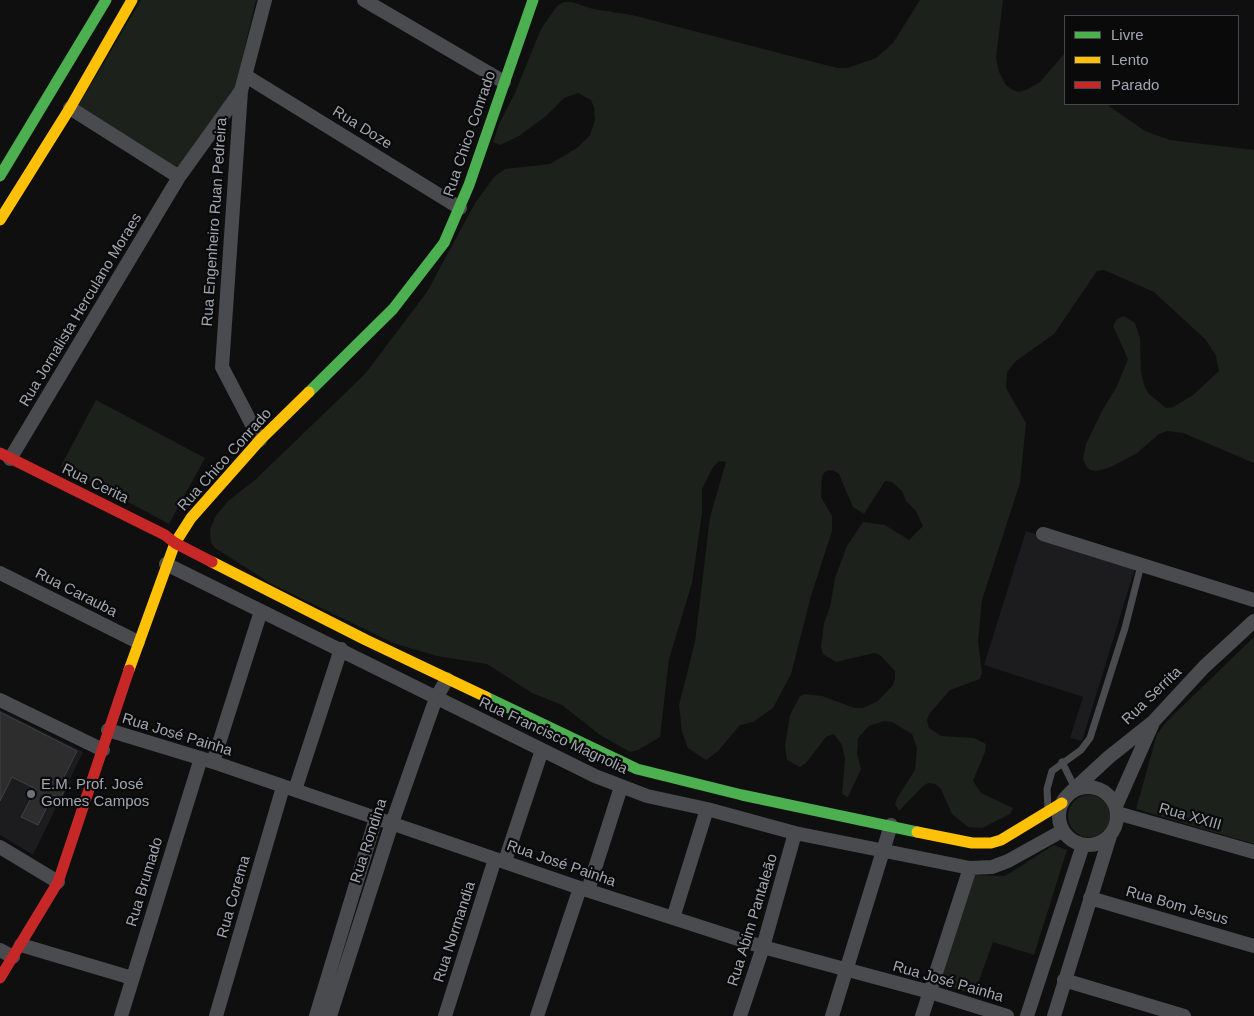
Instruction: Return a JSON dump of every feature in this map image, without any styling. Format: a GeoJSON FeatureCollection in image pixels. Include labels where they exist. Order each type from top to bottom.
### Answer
{"type":"FeatureCollection","features":[{"type":"Feature","properties":{"kind":"street"},"geometry":{"type":"LineString","coordinates":[[0,176],[106,0]]}},
{"type":"Feature","properties":{"kind":"street"},"geometry":{"type":"LineString","coordinates":[[0,220],[70,108],[132,0]]}},
{"type":"Feature","properties":{"kind":"street","name":"Rua Engenheiro Ruan Pedreira"},"geometry":{"type":"LineString","coordinates":[[260,440],[222,367],[240,91],[246,76],[265,0]]}},
{"type":"Feature","properties":{"kind":"street"},"geometry":{"type":"LineString","coordinates":[[364,0],[504,82]]}},
{"type":"Feature","properties":{"kind":"street","name":"Rua Chico Conrado"},"geometry":{"type":"LineString","coordinates":[[0,978],[58,882],[138,642],[174,543],[191,518],[260,440],[393,309],[444,243],[460,208],[533,0]]}},
{"type":"Feature","properties":{"kind":"street","name":"Rua Doze"},"geometry":{"type":"LineString","coordinates":[[246,76],[460,208]]}},
{"type":"Feature","properties":{"kind":"street","name":"Rua Jornalista Herculano Moraes"},"geometry":{"type":"LineString","coordinates":[[5,456],[179,178],[240,91]]}},
{"type":"Feature","properties":{"kind":"street"},"geometry":{"type":"LineString","coordinates":[[70,108],[179,178]]}},
{"type":"Feature","properties":{"kind":"street","name":"Rua Cerita"},"geometry":{"type":"LineString","coordinates":[[5,456],[165,535],[174,543]]}},
{"type":"Feature","properties":{"kind":"street"},"geometry":{"type":"LineString","coordinates":[[1043,534],[1254,600]]}},
{"type":"Feature","properties":{"kind":"street","name":"Rua Francisco Magnolia"},"geometry":{"type":"LineString","coordinates":[[174,543],[446,679],[636,769],[734,793],[972,843],[991,843],[1010,835],[1048,812],[1069,795]]}},
{"type":"Feature","properties":{"kind":"street","name":"Rua Francisco Magnolia"},"geometry":{"type":"LineString","coordinates":[[166,564],[542,750],[621,787],[646,796],[706,808],[795,833],[970,868],[992,867],[1008,861],[1062,831]]}},
{"type":"Feature","properties":{"kind":"street","name":"Rua Carauba"},"geometry":{"type":"LineString","coordinates":[[0,573],[138,642]]}},
{"type":"Feature","properties":{"kind":"street","name":"Rua Brumado"},"geometry":{"type":"LineString","coordinates":[[121,1016],[132,978],[207,760],[261,611]]}},
{"type":"Feature","properties":{"kind":"street","name":"Rua Serrita"},"geometry":{"type":"LineString","coordinates":[[1069,795],[1108,757],[1153,722],[1204,668],[1254,621]]}},
{"type":"Feature","properties":{"kind":"street","name":"Rua Corema"},"geometry":{"type":"LineString","coordinates":[[216,1016],[289,789],[341,649]]}},
{"type":"Feature","properties":{"kind":"street","name":"Rua Rondina"},"geometry":{"type":"LineString","coordinates":[[330,1016],[392,823],[436,698],[446,679]]}},
{"type":"Feature","properties":{"kind":"street"},"geometry":{"type":"LineString","coordinates":[[0,700],[103,750]]}},
{"type":"Feature","properties":{"kind":"street"},"geometry":{"type":"LineString","coordinates":[[1116,809],[1153,722]]}},
{"type":"Feature","properties":{"kind":"street","name":"Rua José Painha"},"geometry":{"type":"LineString","coordinates":[[108,730],[207,760],[584,889],[763,947],[930,992],[1007,1016]]}},
{"type":"Feature","properties":{"kind":"street","name":"Rua Normandia"},"geometry":{"type":"LineString","coordinates":[[446,1016],[500,860],[542,750]]}},
{"type":"Feature","properties":{"kind":"street"},"geometry":{"type":"LineString","coordinates":[[537,1016],[621,787]]}},
{"type":"Feature","properties":{"kind":"street"},"geometry":{"type":"LineString","coordinates":[[1054,1016],[1110,836],[1117,821],[1116,809],[1108,795],[1096,788],[1083,787],[1069,795],[1059,812],[1062,831],[1074,843],[1092,846],[1110,836]]}},
{"type":"Feature","properties":{"kind":"street"},"geometry":{"type":"LineString","coordinates":[[673,918],[706,808]]}},
{"type":"Feature","properties":{"kind":"street","name":"Rua XXIII"},"geometry":{"type":"LineString","coordinates":[[1116,809],[1254,852]]}},
{"type":"Feature","properties":{"kind":"street","name":"Rua Rondina"},"geometry":{"type":"LineString","coordinates":[[316,1016],[376,818]]}},
{"type":"Feature","properties":{"kind":"street"},"geometry":{"type":"LineString","coordinates":[[832,1016],[885,850],[891,825]]}},
{"type":"Feature","properties":{"kind":"street","name":"Rua Abim Pantaleão"},"geometry":{"type":"LineString","coordinates":[[740,1016],[763,947],[795,833]]}},
{"type":"Feature","properties":{"kind":"street"},"geometry":{"type":"LineString","coordinates":[[1028,1016],[1083,845]]}},
{"type":"Feature","properties":{"kind":"street"},"geometry":{"type":"LineString","coordinates":[[0,847],[58,882]]}},
{"type":"Feature","properties":{"kind":"street"},"geometry":{"type":"LineString","coordinates":[[922,1016],[970,868]]}},
{"type":"Feature","properties":{"kind":"street","name":"Rua Bom Jesus"},"geometry":{"type":"LineString","coordinates":[[1090,898],[1254,946]]}},
{"type":"Feature","properties":{"kind":"street"},"geometry":{"type":"LineString","coordinates":[[21,944],[132,978]]}},
{"type":"Feature","properties":{"kind":"street"},"geometry":{"type":"LineString","coordinates":[[0,950],[13,958]]}},
{"type":"Feature","properties":{"kind":"street"},"geometry":{"type":"LineString","coordinates":[[1064,980],[1184,1016]]}},
{"type":"Feature","properties":{"kind":"lane"},"geometry":{"type":"LineString","coordinates":[[1048,812],[1046,789],[1052,771],[1081,750],[1090,738],[1125,628],[1141,565]]}},
{"type":"Feature","properties":{"kind":"lane"},"geometry":{"type":"LineString","coordinates":[[1062,762],[1069,795]]}},
{"type":"Feature","properties":{"kind":"shaded area"},"geometry":{"type":"Polygon","coordinates":[[[141,0],[256,0],[233,98],[179,172],[77,108],[141,0]]]}},
{"type":"Feature","properties":{"kind":"shaded area"},"geometry":{"type":"Polygon","coordinates":[[[920,0],[1003,0],[996,58],[999,72],[1006,85],[1011,89],[1018,92],[1040,82],[1064,54],[1064,105],[1109,105],[1145,131],[1170,140],[1254,150],[1254,463],[1183,433],[1167,431],[1159,434],[1137,453],[1111,467],[1097,471],[1090,470],[1086,466],[1083,459],[1086,444],[1117,386],[1128,359],[1113,326],[1117,319],[1124,316],[1135,323],[1140,338],[1141,373],[1145,388],[1149,394],[1166,408],[1173,407],[1193,395],[1219,371],[1216,356],[1206,340],[1154,292],[1104,270],[1097,271],[1054,334],[1016,361],[1007,372],[1006,388],[1026,423],[1020,483],[982,600],[978,641],[982,673],[980,679],[950,690],[930,713],[927,720],[929,728],[941,736],[974,738],[986,744],[985,752],[973,781],[981,793],[1013,808],[1010,814],[982,828],[968,827],[952,814],[941,789],[935,784],[928,783],[899,811],[895,804],[915,770],[917,748],[912,734],[892,722],[884,721],[869,726],[858,738],[857,754],[861,769],[848,797],[842,794],[845,759],[842,745],[834,734],[826,737],[806,763],[800,767],[787,760],[785,746],[790,715],[800,696],[806,694],[822,696],[855,708],[863,708],[878,701],[893,685],[895,671],[880,655],[874,653],[836,662],[823,654],[821,647],[824,623],[830,607],[835,578],[847,546],[863,522],[885,525],[909,540],[923,526],[916,511],[906,501],[902,491],[892,482],[885,481],[864,514],[853,507],[839,474],[833,470],[826,471],[822,476],[821,497],[832,516],[832,531],[811,596],[791,674],[773,708],[753,722],[740,725],[718,751],[706,760],[688,748],[682,732],[679,705],[695,642],[710,517],[726,462],[719,461],[713,467],[702,489],[702,513],[692,583],[669,659],[660,737],[638,750],[630,752],[600,735],[562,705],[532,693],[487,664],[437,656],[393,643],[270,583],[215,548],[211,543],[210,530],[215,517],[228,501],[255,480],[365,374],[427,292],[475,203],[495,176],[505,169],[550,164],[577,148],[590,135],[595,120],[594,107],[591,100],[578,93],[564,98],[546,116],[519,136],[500,145],[493,142],[499,124],[515,93],[541,29],[557,6],[564,2],[572,2],[593,9],[632,15],[837,68],[847,68],[876,58],[893,43],[920,0]]]}},
{"type":"Feature","properties":{"kind":"shaded area"},"geometry":{"type":"Polygon","coordinates":[[[96,400],[205,458],[169,524],[61,466],[96,400]]]}},
{"type":"Feature","properties":{"kind":"shaded area"},"geometry":{"type":"Polygon","coordinates":[[[1026,531],[1135,568],[1082,741],[1070,738],[1083,697],[984,665],[1026,531]]]}},
{"type":"Feature","properties":{"kind":"shaded area"},"geometry":{"type":"Polygon","coordinates":[[[1254,637],[1254,844],[1136,809],[1157,734],[1168,720],[1254,637]]]}},
{"type":"Feature","properties":{"kind":"shaded area","name":"E.M. Prof. José Gomes Campos"},"geometry":{"type":"Polygon","coordinates":[[[0,710],[83,752],[33,855],[0,835],[0,710]]]}},
{"type":"Feature","properties":{"kind":"shaded area"},"geometry":{"type":"Polygon","coordinates":[[[1089,795],[1104,801],[1110,816],[1104,831],[1089,837],[1074,831],[1068,816],[1074,801],[1089,795]]]}},
{"type":"Feature","properties":{"kind":"shaded area"},"geometry":{"type":"Polygon","coordinates":[[[1054,845],[1067,850],[1034,955],[993,942],[974,994],[936,984],[973,875],[1005,876],[1054,845]]]}},
{"type":"Feature","properties":{"kind":"building","name":"E.M. Prof. José Gomes Campos"},"geometry":{"type":"Polygon","coordinates":[[[0,712],[77,751],[63,779],[69,782],[61,798],[53,795],[38,825],[21,817],[36,789],[12,777],[0,801],[0,712]]]}},
{"type":"Feature","properties":{"kind":"traffic: fast"},"geometry":{"type":"LineString","coordinates":[[0,176],[106,0]]}},
{"type":"Feature","properties":{"kind":"traffic: fast"},"geometry":{"type":"LineString","coordinates":[[309,392],[393,309],[444,243],[469,185],[533,0]]}},
{"type":"Feature","properties":{"kind":"traffic: fast"},"geometry":{"type":"LineString","coordinates":[[486,697],[637,769],[742,795],[917,832]]}},
{"type":"Feature","properties":{"kind":"traffic: slow"},"geometry":{"type":"LineString","coordinates":[[0,220],[70,108],[132,0]]}},
{"type":"Feature","properties":{"kind":"traffic: slow"},"geometry":{"type":"LineString","coordinates":[[129,670],[175,543],[191,518],[260,440],[309,392]]}},
{"type":"Feature","properties":{"kind":"traffic: slow"},"geometry":{"type":"LineString","coordinates":[[212,562],[366,640],[486,697]]}},
{"type":"Feature","properties":{"kind":"traffic: slow"},"geometry":{"type":"LineString","coordinates":[[917,832],[972,843],[991,843],[1001,840],[1062,803]]}},
{"type":"Feature","properties":{"kind":"traffic: jam"},"geometry":{"type":"LineString","coordinates":[[0,453],[165,535],[175,543],[212,562]]}},
{"type":"Feature","properties":{"kind":"traffic: jam"},"geometry":{"type":"LineString","coordinates":[[0,978],[58,882],[129,670]]}},
{"type":"Feature","properties":{"kind":"place","name":"E.M. Prof. José Gomes Campos"},"geometry":{"type":"Point","coordinates":[31,794]}}]}
